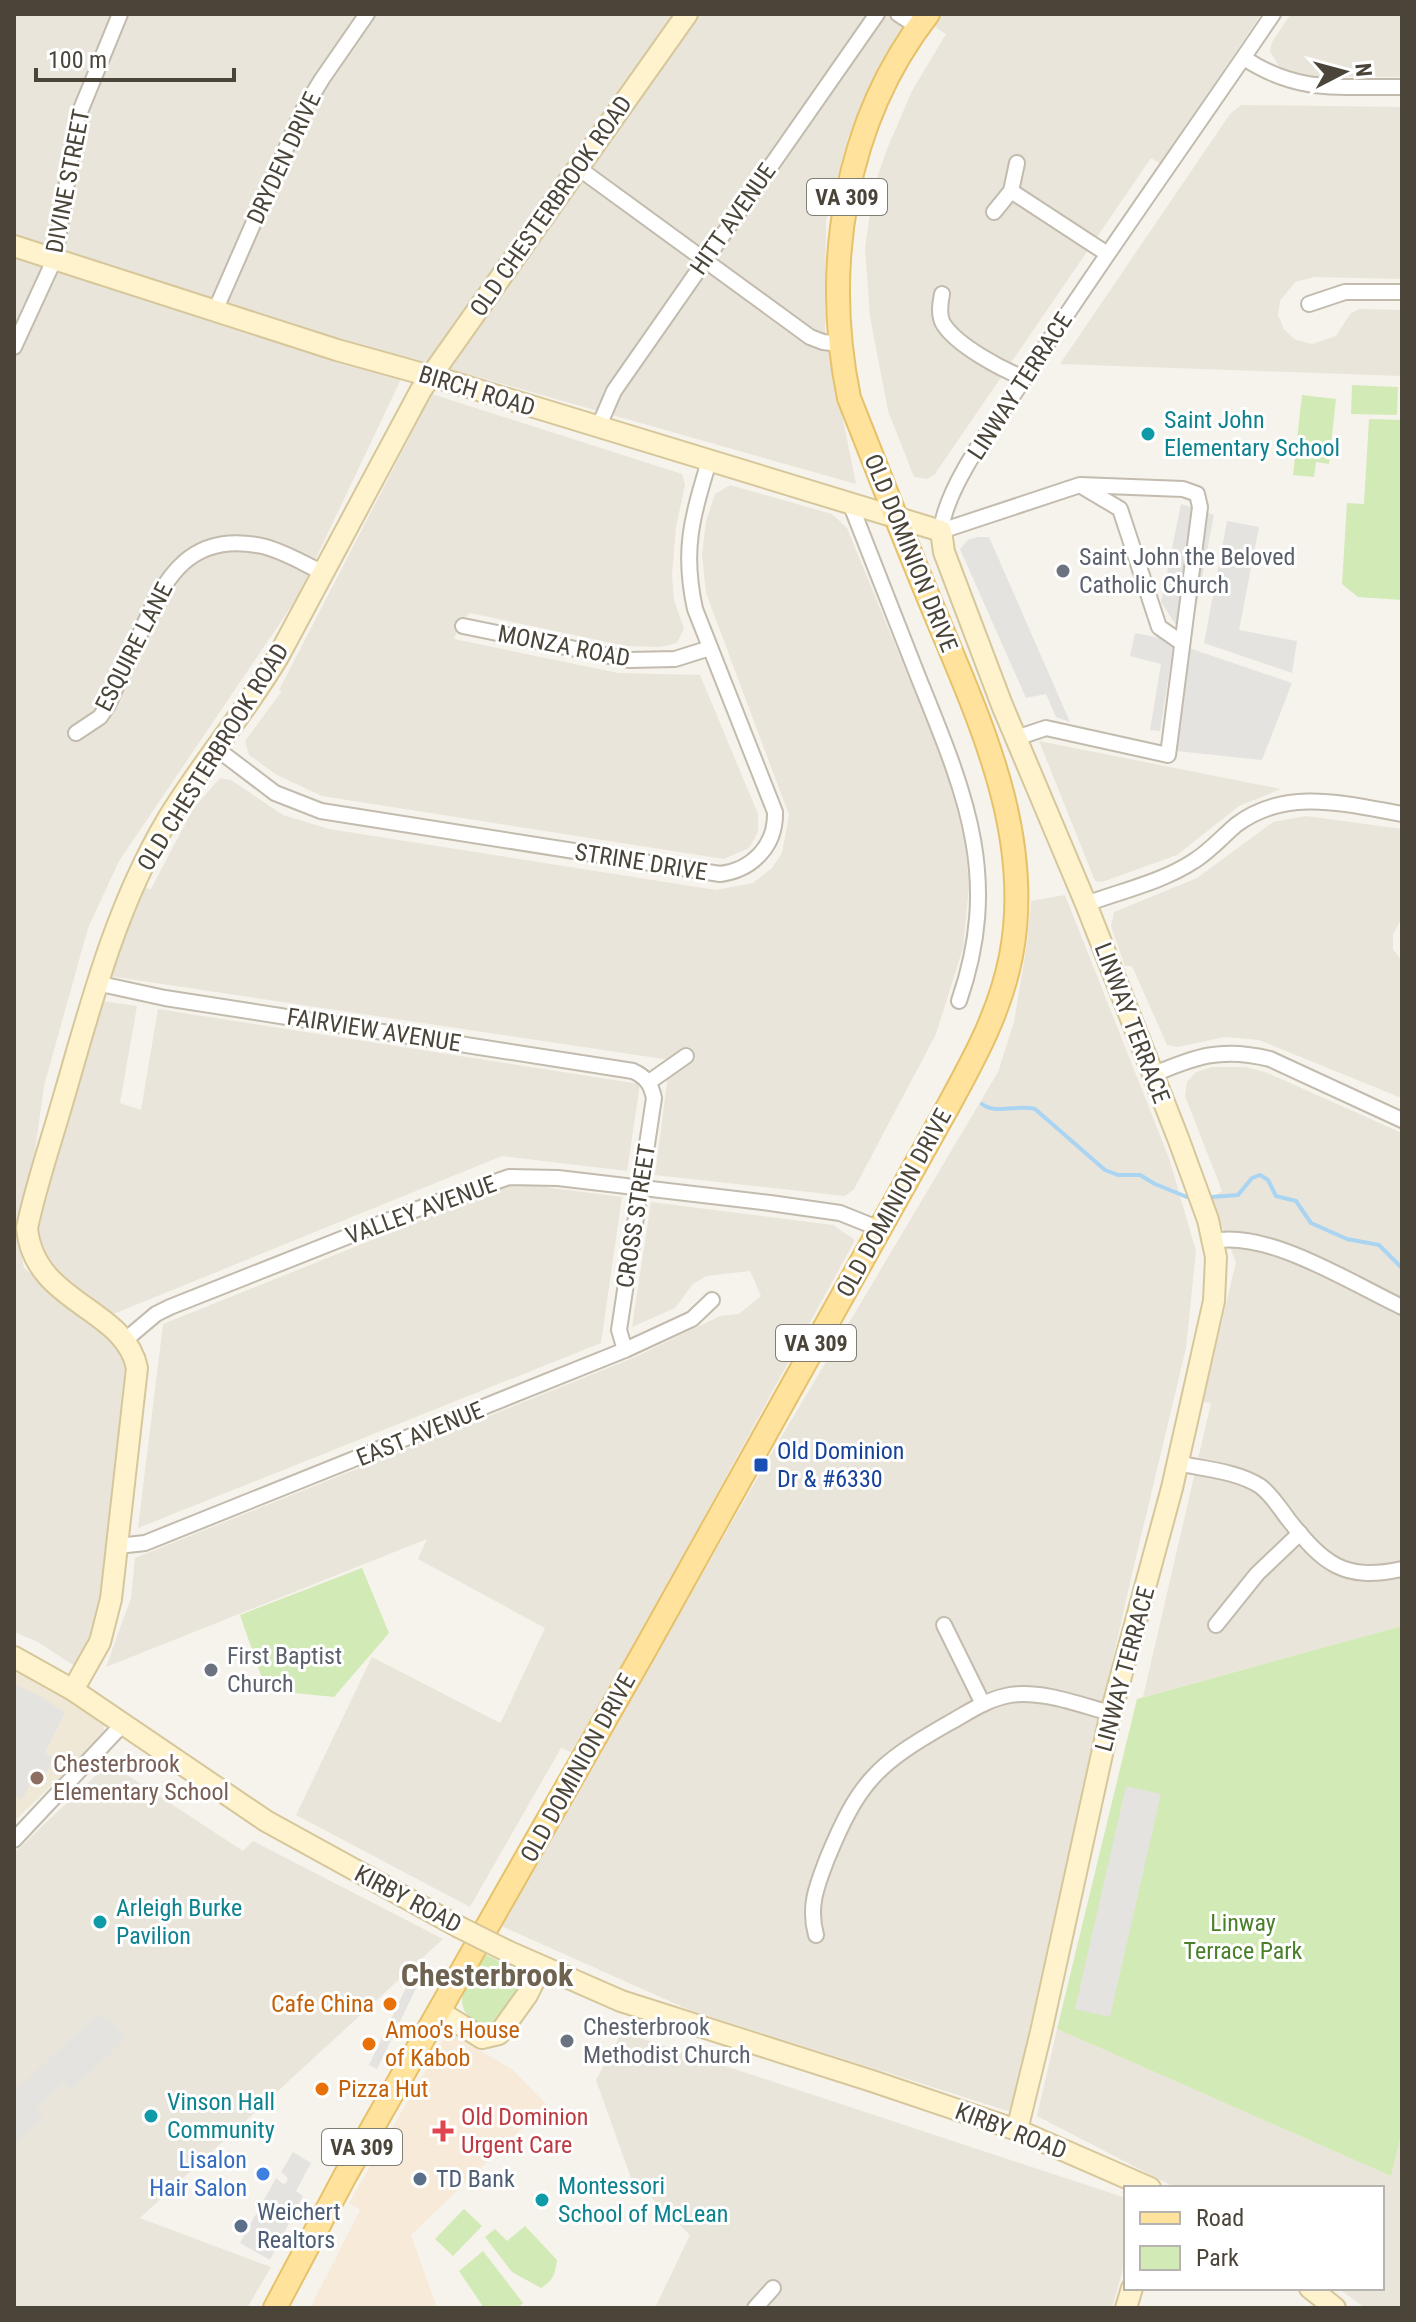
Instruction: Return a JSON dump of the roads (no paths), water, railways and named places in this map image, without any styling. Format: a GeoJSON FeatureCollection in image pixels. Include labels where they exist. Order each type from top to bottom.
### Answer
{"type":"FeatureCollection","features":[{"type":"Feature","properties":{"kind":"main road","name":"OLD DOMINION DRIVE"},"geometry":{"type":"LineString","coordinates":[[275,2308],[345,2176],[983,1042],[995,1014],[1012,954],[1016,889],[1009,816],[1000,782],[849,398],[840,344],[838,271],[848,188],[877,101],[900,55],[923,20]]}},
{"type":"Feature","properties":{"kind":"street","name":"DIVINE STREET"},"geometry":{"type":"LineString","coordinates":[[14,347],[55,258],[77,119],[120,14]]}},
{"type":"Feature","properties":{"kind":"street","name":"DRYDEN DRIVE"},"geometry":{"type":"LineString","coordinates":[[215,311],[302,112],[367,14]]}},
{"type":"Feature","properties":{"kind":"street","name":"OLD CHESTERBROOK ROAD"},"geometry":{"type":"LineString","coordinates":[[124,1341],[44,1274],[29,1245],[27,1228],[112,933],[146,859],[190,784],[278,657],[412,406],[687,14]]}},
{"type":"Feature","properties":{"kind":"street","name":"HITT AVENUE"},"geometry":{"type":"LineString","coordinates":[[598,428],[614,391],[877,14]]}},
{"type":"Feature","properties":{"kind":"street"},"geometry":{"type":"LineString","coordinates":[[898,14],[923,20]]}},
{"type":"Feature","properties":{"kind":"street","name":"LINWAY TERRACE"},"geometry":{"type":"LineString","coordinates":[[1017,2130],[1111,1713],[1177,1463],[1216,1281],[1213,1241],[1086,904],[1016,738],[944,552],[941,531],[948,500],[1024,378],[1106,253],[1273,14]]}},
{"type":"Feature","properties":{"kind":"street"},"geometry":{"type":"LineString","coordinates":[[1244,58],[1274,76],[1309,85],[1402,87]]}},
{"type":"Feature","properties":{"kind":"street"},"geometry":{"type":"LineString","coordinates":[[994,212],[1011,191],[1017,163]]}},
{"type":"Feature","properties":{"kind":"street"},"geometry":{"type":"LineString","coordinates":[[577,167],[810,337],[840,344]]}},
{"type":"Feature","properties":{"kind":"street"},"geometry":{"type":"LineString","coordinates":[[1011,191],[1106,253]]}},
{"type":"Feature","properties":{"kind":"street","name":"BIRCH ROAD"},"geometry":{"type":"LineString","coordinates":[[14,246],[215,311],[941,531]]}},
{"type":"Feature","properties":{"kind":"street"},"geometry":{"type":"LineString","coordinates":[[1309,304],[1345,292],[1402,292]]}},
{"type":"Feature","properties":{"kind":"street"},"geometry":{"type":"LineString","coordinates":[[942,294],[941,317],[951,333],[993,365],[1024,378]]}},
{"type":"Feature","properties":{"kind":"street","name":"STRINE DRIVE"},"geometry":{"type":"LineString","coordinates":[[217,749],[275,793],[321,811],[720,874],[744,868],[765,849],[773,835],[775,812],[695,609],[688,559],[693,513],[709,461]]}},
{"type":"Feature","properties":{"kind":"street"},"geometry":{"type":"LineString","coordinates":[[1080,485],[1120,509],[1159,627],[1182,643]]}},
{"type":"Feature","properties":{"kind":"street"},"geometry":{"type":"LineString","coordinates":[[941,531],[1080,485],[1183,489],[1197,494],[1200,507],[1168,755],[1046,728],[1016,738]]}},
{"type":"Feature","properties":{"kind":"street"},"geometry":{"type":"LineString","coordinates":[[850,503],[945,744],[971,820],[979,912],[975,945],[959,1001]]}},
{"type":"Feature","properties":{"kind":"street","name":"ESQUIRE LANE"},"geometry":{"type":"LineString","coordinates":[[76,733],[89,727],[108,705],[159,591],[179,565],[193,556],[227,544],[246,544],[273,550],[324,573]]}},
{"type":"Feature","properties":{"kind":"street","name":"MONZA ROAD"},"geometry":{"type":"LineString","coordinates":[[463,626],[629,660],[675,659],[710,648]]}},
{"type":"Feature","properties":{"kind":"street"},"geometry":{"type":"LineString","coordinates":[[1086,904],[1177,871],[1195,861],[1248,818],[1284,803],[1315,800],[1339,802],[1402,814]]}},
{"type":"Feature","properties":{"kind":"street","name":"FAIRVIEW AVENUE"},"geometry":{"type":"LineString","coordinates":[[96,983],[165,998],[633,1071],[649,1082]]}},
{"type":"Feature","properties":{"kind":"street"},"geometry":{"type":"LineString","coordinates":[[1152,1075],[1191,1058],[1211,1054],[1251,1054],[1270,1059],[1402,1120]]}},
{"type":"Feature","properties":{"kind":"street"},"geometry":{"type":"LineString","coordinates":[[649,1082],[686,1056]]}},
{"type":"Feature","properties":{"kind":"street","name":"CROSS STREET"},"geometry":{"type":"LineString","coordinates":[[625,1350],[619,1330],[654,1098],[649,1082]]}},
{"type":"Feature","properties":{"kind":"street","name":"VALLEY AVENUE"},"geometry":{"type":"LineString","coordinates":[[124,1341],[156,1314],[170,1307],[412,1211],[509,1177],[526,1175],[641,1186],[840,1213],[880,1229]]}},
{"type":"Feature","properties":{"kind":"street"},"geometry":{"type":"LineString","coordinates":[[1213,1241],[1248,1240],[1294,1255],[1402,1307]]}},
{"type":"Feature","properties":{"kind":"street","name":"EAST AVENUE"},"geometry":{"type":"LineString","coordinates":[[118,1546],[145,1543],[173,1533],[625,1350],[692,1319],[712,1300]]}},
{"type":"Feature","properties":{"kind":"street"},"geometry":{"type":"LineString","coordinates":[[73,1690],[100,1642],[111,1599],[137,1380],[134,1357],[124,1341]]}},
{"type":"Feature","properties":{"kind":"street"},"geometry":{"type":"LineString","coordinates":[[1177,1463],[1243,1478],[1257,1485],[1270,1494],[1318,1555],[1346,1571],[1378,1574],[1402,1569]]}},
{"type":"Feature","properties":{"kind":"street"},"geometry":{"type":"LineString","coordinates":[[1216,1625],[1257,1574],[1300,1533]]}},
{"type":"Feature","properties":{"kind":"street"},"geometry":{"type":"LineString","coordinates":[[944,1625],[983,1704]]}},
{"type":"Feature","properties":{"kind":"street","name":"KIRBY ROAD"},"geometry":{"type":"LineString","coordinates":[[14,1657],[73,1690],[266,1821],[457,1926],[541,1967],[621,2001],[1017,2130],[1145,2186]]}},
{"type":"Feature","properties":{"kind":"street"},"geometry":{"type":"LineString","coordinates":[[816,1935],[811,1908],[814,1893],[853,1801],[867,1781],[897,1754],[999,1697],[1030,1694],[1111,1713]]}},
{"type":"Feature","properties":{"kind":"street"},"geometry":{"type":"LineString","coordinates":[[14,1840],[122,1725]]}},
{"type":"Feature","properties":{"kind":"street"},"geometry":{"type":"LineString","coordinates":[[440,2012],[482,2038],[499,2034],[527,1995],[541,1967]]}},
{"type":"Feature","properties":{"kind":"street"},"geometry":{"type":"LineString","coordinates":[[755,2308],[773,2288]]}},
{"type":"Feature","properties":{"kind":"street"},"geometry":{"type":"LineString","coordinates":[[1312,2290],[1335,2308]]}},
{"type":"Feature","properties":{"kind":"waterway"},"geometry":{"type":"LineString","coordinates":[[982,1104],[994,1109],[1035,1109],[1105,1170],[1118,1175],[1140,1175],[1187,1197]]}},
{"type":"Feature","properties":{"kind":"waterway"},"geometry":{"type":"LineString","coordinates":[[1212,1197],[1238,1195],[1252,1178],[1260,1175],[1268,1180],[1276,1196],[1296,1201],[1311,1223],[1347,1239],[1379,1245],[1402,1268]]}},
{"type":"Feature","properties":{"kind":"place","name":"Saint John Elementary School"},"geometry":{"type":"Point","coordinates":[1148,434]}},
{"type":"Feature","properties":{"kind":"place","name":"Saint John the Beloved Catholic Church"},"geometry":{"type":"Point","coordinates":[1063,571]}},
{"type":"Feature","properties":{"kind":"place","name":"Old Dominion Dr & #6330"},"geometry":{"type":"Point","coordinates":[761,1465]}},
{"type":"Feature","properties":{"kind":"place","name":"First Baptist Church"},"geometry":{"type":"Point","coordinates":[211,1670]}},
{"type":"Feature","properties":{"kind":"place","name":"Chesterbrook Elementary School"},"geometry":{"type":"Point","coordinates":[37,1778]}},
{"type":"Feature","properties":{"kind":"place","name":"Arleigh Burke Pavilion"},"geometry":{"type":"Point","coordinates":[100,1922]}},
{"type":"Feature","properties":{"kind":"place","name":"Cafe China"},"geometry":{"type":"Point","coordinates":[390,2004]}},
{"type":"Feature","properties":{"kind":"place","name":"Chesterbrook Methodist Church"},"geometry":{"type":"Point","coordinates":[567,2041]}},
{"type":"Feature","properties":{"kind":"place","name":"Amoo's House of Kabob"},"geometry":{"type":"Point","coordinates":[369,2044]}},
{"type":"Feature","properties":{"kind":"place","name":"Pizza Hut"},"geometry":{"type":"Point","coordinates":[322,2089]}},
{"type":"Feature","properties":{"kind":"place","name":"Vinson Hall Community"},"geometry":{"type":"Point","coordinates":[151,2116]}},
{"type":"Feature","properties":{"kind":"place","name":"Old Dominion Urgent Care"},"geometry":{"type":"Point","coordinates":[443,2131]}},
{"type":"Feature","properties":{"kind":"place","name":"Lisalon Hair Salon"},"geometry":{"type":"Point","coordinates":[263,2174]}},
{"type":"Feature","properties":{"kind":"place","name":"TD Bank"},"geometry":{"type":"Point","coordinates":[420,2179]}},
{"type":"Feature","properties":{"kind":"place","name":"Montessori School of McLean"},"geometry":{"type":"Point","coordinates":[542,2200]}},
{"type":"Feature","properties":{"kind":"place","name":"Weichert Realtors"},"geometry":{"type":"Point","coordinates":[241,2226]}},
{"type":"Feature","properties":{"kind":"district","name":"Chesterbrook"},"geometry":{"type":"Point","coordinates":[487,1975]}},
{"type":"Feature","properties":{"kind":"park label","name":"Linway Terrace Park"},"geometry":{"type":"Point","coordinates":[1243,1937]}}]}
